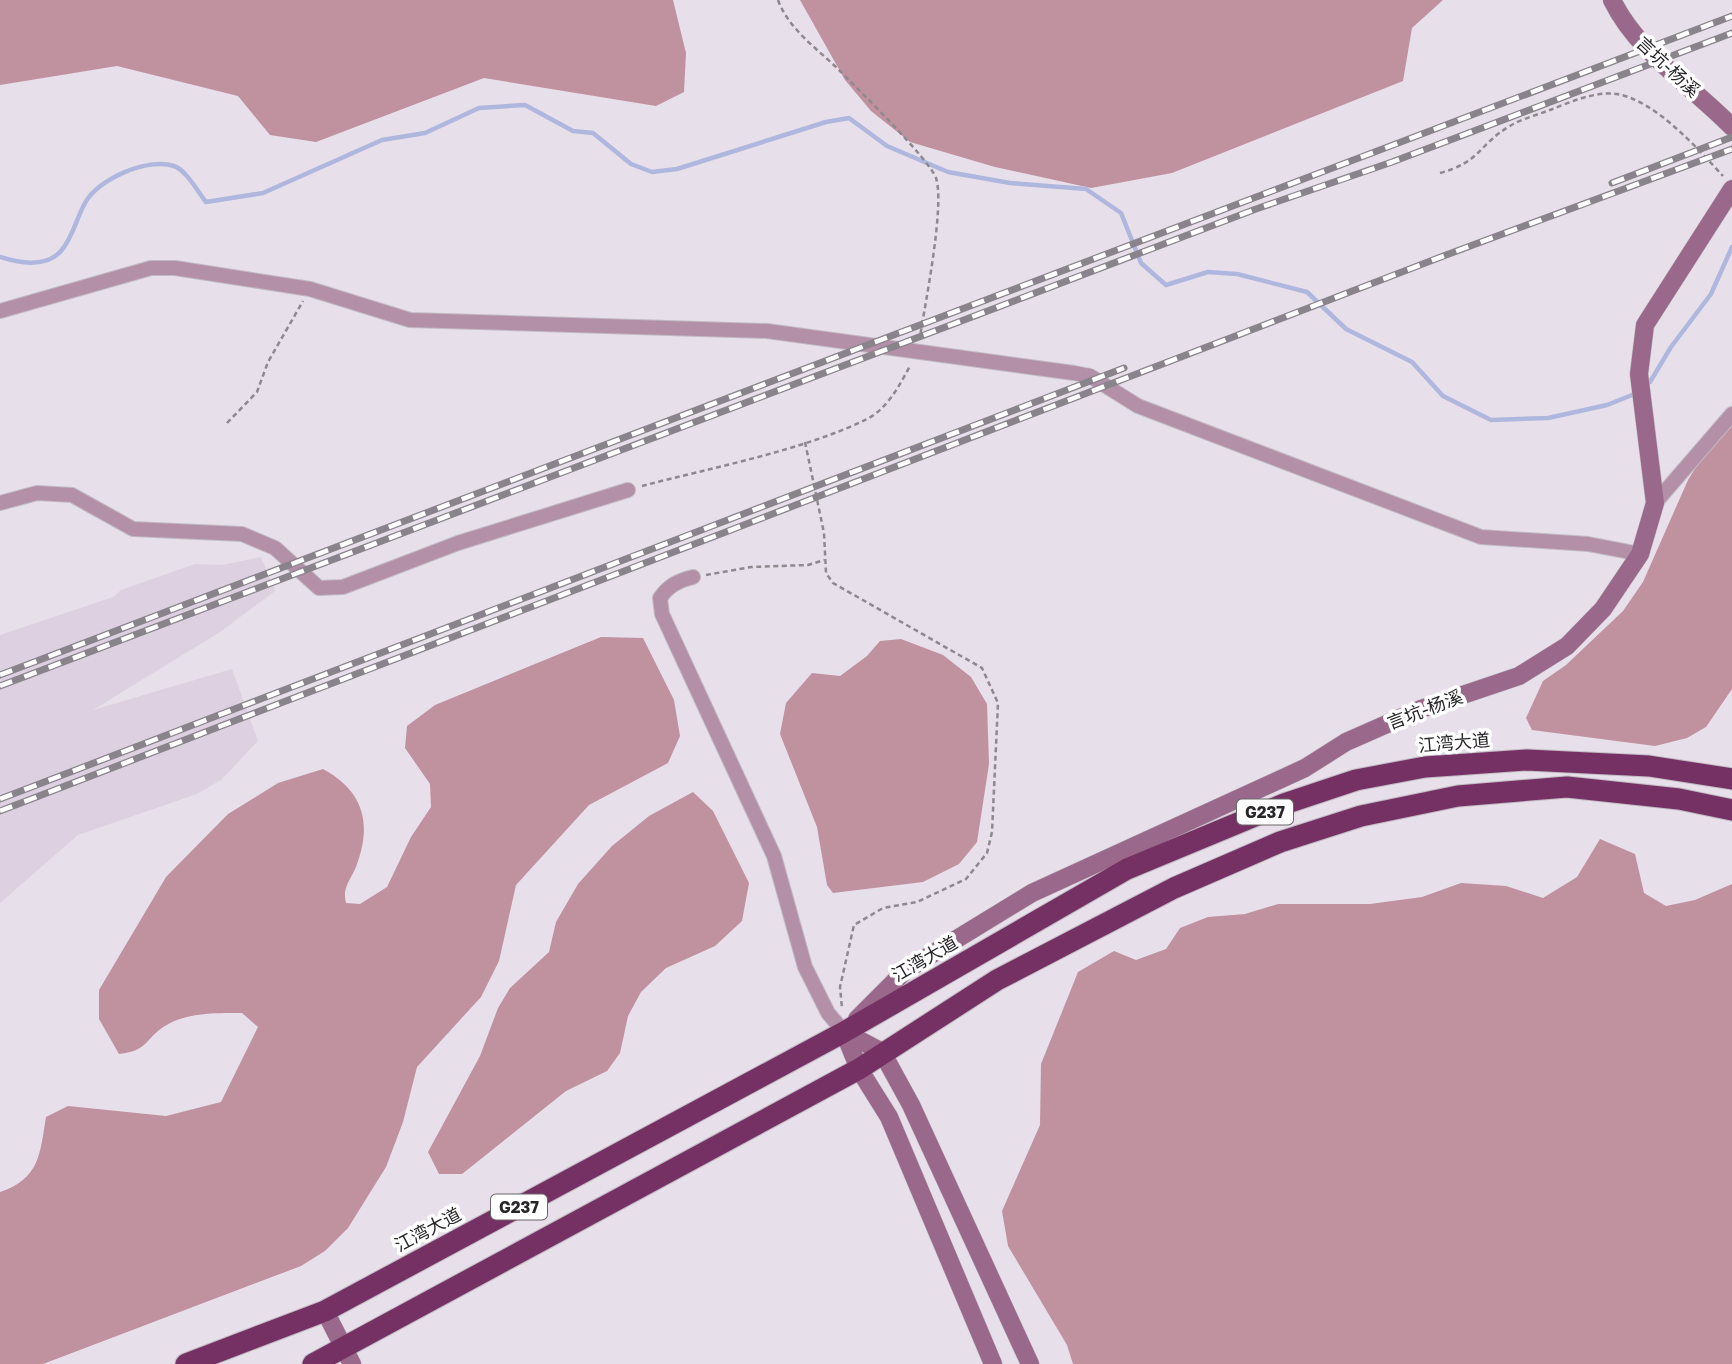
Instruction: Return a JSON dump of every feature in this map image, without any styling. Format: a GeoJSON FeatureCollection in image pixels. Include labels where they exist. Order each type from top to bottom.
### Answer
{"type":"FeatureCollection","features":[{"type":"Feature","properties":{"kind":"highway","name":"江湾大道"},"geometry":{"type":"LineString","coordinates":[[186,1364],[325,1311],[844,1032],[1127,869],[1284,804],[1356,780],[1425,767],[1527,760],[1649,766],[1732,779]]}},
{"type":"Feature","properties":{"kind":"highway","name":"G237"},"geometry":{"type":"LineString","coordinates":[[313,1364],[349,1356],[859,1069],[997,980],[1174,888],[1280,842],[1361,816],[1458,796],[1567,787],[1679,799],[1732,810]]}},
{"type":"Feature","properties":{"kind":"main road","name":"言坑-杨溪"},"geometry":{"type":"LineString","coordinates":[[1612,0],[1623,21],[1640,43],[1732,127]]}},
{"type":"Feature","properties":{"kind":"main road","name":"言坑-杨溪"},"geometry":{"type":"LineString","coordinates":[[844,1032],[906,970],[1032,893],[1305,768],[1346,742],[1421,709],[1519,676],[1567,646],[1603,609],[1640,554],[1655,503],[1639,374],[1645,325],[1728,183]]}},
{"type":"Feature","properties":{"kind":"main road"},"geometry":{"type":"LineString","coordinates":[[844,1032],[882,1052],[911,1105],[1030,1364]]}},
{"type":"Feature","properties":{"kind":"main road"},"geometry":{"type":"LineString","coordinates":[[844,1032],[859,1069],[890,1117],[993,1364]]}},
{"type":"Feature","properties":{"kind":"main road"},"geometry":{"type":"LineString","coordinates":[[325,1311],[349,1356]]}},
{"type":"Feature","properties":{"kind":"street"},"geometry":{"type":"LineString","coordinates":[[0,311],[151,268],[175,268],[310,289],[411,320],[767,331],[1090,376],[1138,406],[1481,537],[1588,544],[1640,554]]}},
{"type":"Feature","properties":{"kind":"street"},"geometry":{"type":"LineString","coordinates":[[1655,503],[1732,414]]}},
{"type":"Feature","properties":{"kind":"street"},"geometry":{"type":"LineString","coordinates":[[0,503],[37,493],[72,495],[133,529],[242,534],[275,548],[319,588],[343,587],[458,543],[628,490]]}},
{"type":"Feature","properties":{"kind":"street"},"geometry":{"type":"LineString","coordinates":[[693,577],[677,582],[664,591],[660,598],[662,614],[774,856],[805,967],[828,1013],[844,1032]]}},
{"type":"Feature","properties":{"kind":"path"},"geometry":{"type":"LineString","coordinates":[[628,490],[805,442],[868,418],[893,397],[918,353],[935,233],[937,180],[930,167],[914,149],[783,14],[778,0]]}},
{"type":"Feature","properties":{"kind":"path"},"geometry":{"type":"LineString","coordinates":[[1440,173],[1471,161],[1509,126],[1566,103],[1600,94],[1619,94],[1649,108],[1689,139],[1728,183]]}},
{"type":"Feature","properties":{"kind":"path"},"geometry":{"type":"LineString","coordinates":[[227,423],[257,391],[268,362],[310,289]]}},
{"type":"Feature","properties":{"kind":"path"},"geometry":{"type":"LineString","coordinates":[[805,442],[824,533],[826,573],[833,583],[982,668],[998,704],[992,832],[987,853],[966,879],[917,902],[883,908],[854,925],[840,987],[844,1032]]}},
{"type":"Feature","properties":{"kind":"path"},"geometry":{"type":"LineString","coordinates":[[693,577],[751,568],[808,565],[825,560]]}},
{"type":"Feature","properties":{"kind":"shaded area"},"geometry":{"type":"Polygon","coordinates":[[[0,0],[673,0],[686,53],[684,92],[656,106],[484,78],[316,142],[270,135],[238,96],[117,66],[0,85],[0,0]]]}},
{"type":"Feature","properties":{"kind":"shaded area"},"geometry":{"type":"Polygon","coordinates":[[[800,0],[1443,0],[1412,28],[1403,81],[1172,173],[1091,188],[995,167],[910,142],[871,111],[845,80],[800,0]]]}},
{"type":"Feature","properties":{"kind":"shaded area"},"geometry":{"type":"Polygon","coordinates":[[[1732,422],[1732,689],[1706,727],[1687,738],[1655,746],[1532,730],[1526,718],[1543,681],[1566,665],[1623,611],[1643,582],[1688,480],[1709,446],[1732,422]]]}},
{"type":"Feature","properties":{"kind":"shaded area"},"geometry":{"type":"Polygon","coordinates":[[[261,557],[275,591],[220,632],[93,710],[232,669],[258,741],[221,780],[197,794],[78,835],[0,903],[0,635],[113,597],[121,590],[195,564],[222,565],[261,557]]]}},
{"type":"Feature","properties":{"kind":"shaded area"},"geometry":{"type":"Polygon","coordinates":[[[601,637],[643,638],[674,700],[680,736],[668,763],[589,805],[516,885],[499,961],[481,997],[417,1067],[403,1122],[386,1167],[348,1228],[325,1251],[301,1266],[43,1364],[0,1364],[0,1192],[13,1187],[31,1172],[39,1153],[46,1117],[68,1106],[166,1116],[221,1102],[258,1027],[242,1013],[192,1016],[165,1026],[136,1050],[119,1054],[99,1019],[99,990],[166,877],[228,814],[278,783],[323,769],[348,788],[361,811],[364,837],[345,893],[346,903],[360,904],[387,887],[411,837],[431,807],[430,784],[405,748],[407,726],[435,705],[601,637]]]}},
{"type":"Feature","properties":{"kind":"shaded area"},"geometry":{"type":"Polygon","coordinates":[[[901,639],[943,655],[971,677],[987,704],[989,764],[977,842],[959,864],[923,882],[833,893],[827,885],[817,827],[780,734],[786,703],[812,673],[840,676],[867,656],[880,641],[901,639]]]}},
{"type":"Feature","properties":{"kind":"shaded area"},"geometry":{"type":"Polygon","coordinates":[[[693,792],[713,811],[749,883],[742,921],[715,946],[666,968],[641,992],[628,1016],[620,1053],[607,1071],[566,1091],[462,1174],[439,1174],[428,1152],[480,1056],[498,1008],[510,988],[549,952],[556,922],[578,884],[612,846],[649,816],[693,792]]]}},
{"type":"Feature","properties":{"kind":"shaded area"},"geometry":{"type":"Polygon","coordinates":[[[1600,839],[1635,854],[1644,893],[1666,906],[1695,900],[1732,884],[1732,1364],[1073,1364],[1067,1345],[1008,1246],[1002,1211],[1040,1125],[1041,1064],[1078,972],[1114,951],[1136,960],[1166,949],[1180,928],[1208,917],[1245,914],[1278,904],[1370,904],[1422,897],[1461,883],[1506,886],[1543,898],[1577,877],[1600,839]]]}},
{"type":"Feature","properties":{"kind":"waterway"},"geometry":{"type":"LineString","coordinates":[[0,257],[32,263],[55,256],[68,240],[91,194],[112,178],[138,167],[163,164],[178,168],[206,202],[263,193],[382,140],[425,133],[479,108],[525,105],[573,131],[593,133],[631,164],[652,172],[677,169],[826,122],[849,118],[887,146],[948,172],[1010,183],[1086,189],[1121,213],[1141,263],[1166,285],[1208,272],[1237,274],[1307,292],[1346,329],[1412,362],[1443,396],[1491,420],[1548,418],[1607,405],[1632,395]]}},
{"type":"Feature","properties":{"kind":"waterway"},"geometry":{"type":"LineString","coordinates":[[1650,382],[1671,347],[1711,294],[1732,247]]}},
{"type":"Feature","properties":{"kind":"railway"},"geometry":{"type":"LineString","coordinates":[[0,675],[1732,16]]}},
{"type":"Feature","properties":{"kind":"railway"},"geometry":{"type":"LineString","coordinates":[[0,686],[1256,209],[1392,162],[1732,33]]}},
{"type":"Feature","properties":{"kind":"railway"},"geometry":{"type":"LineString","coordinates":[[1612,183],[1732,137]]}},
{"type":"Feature","properties":{"kind":"railway"},"geometry":{"type":"LineString","coordinates":[[0,811],[1446,255],[1732,149]]}},
{"type":"Feature","properties":{"kind":"railway"},"geometry":{"type":"LineString","coordinates":[[0,799],[1124,368]]}}]}
